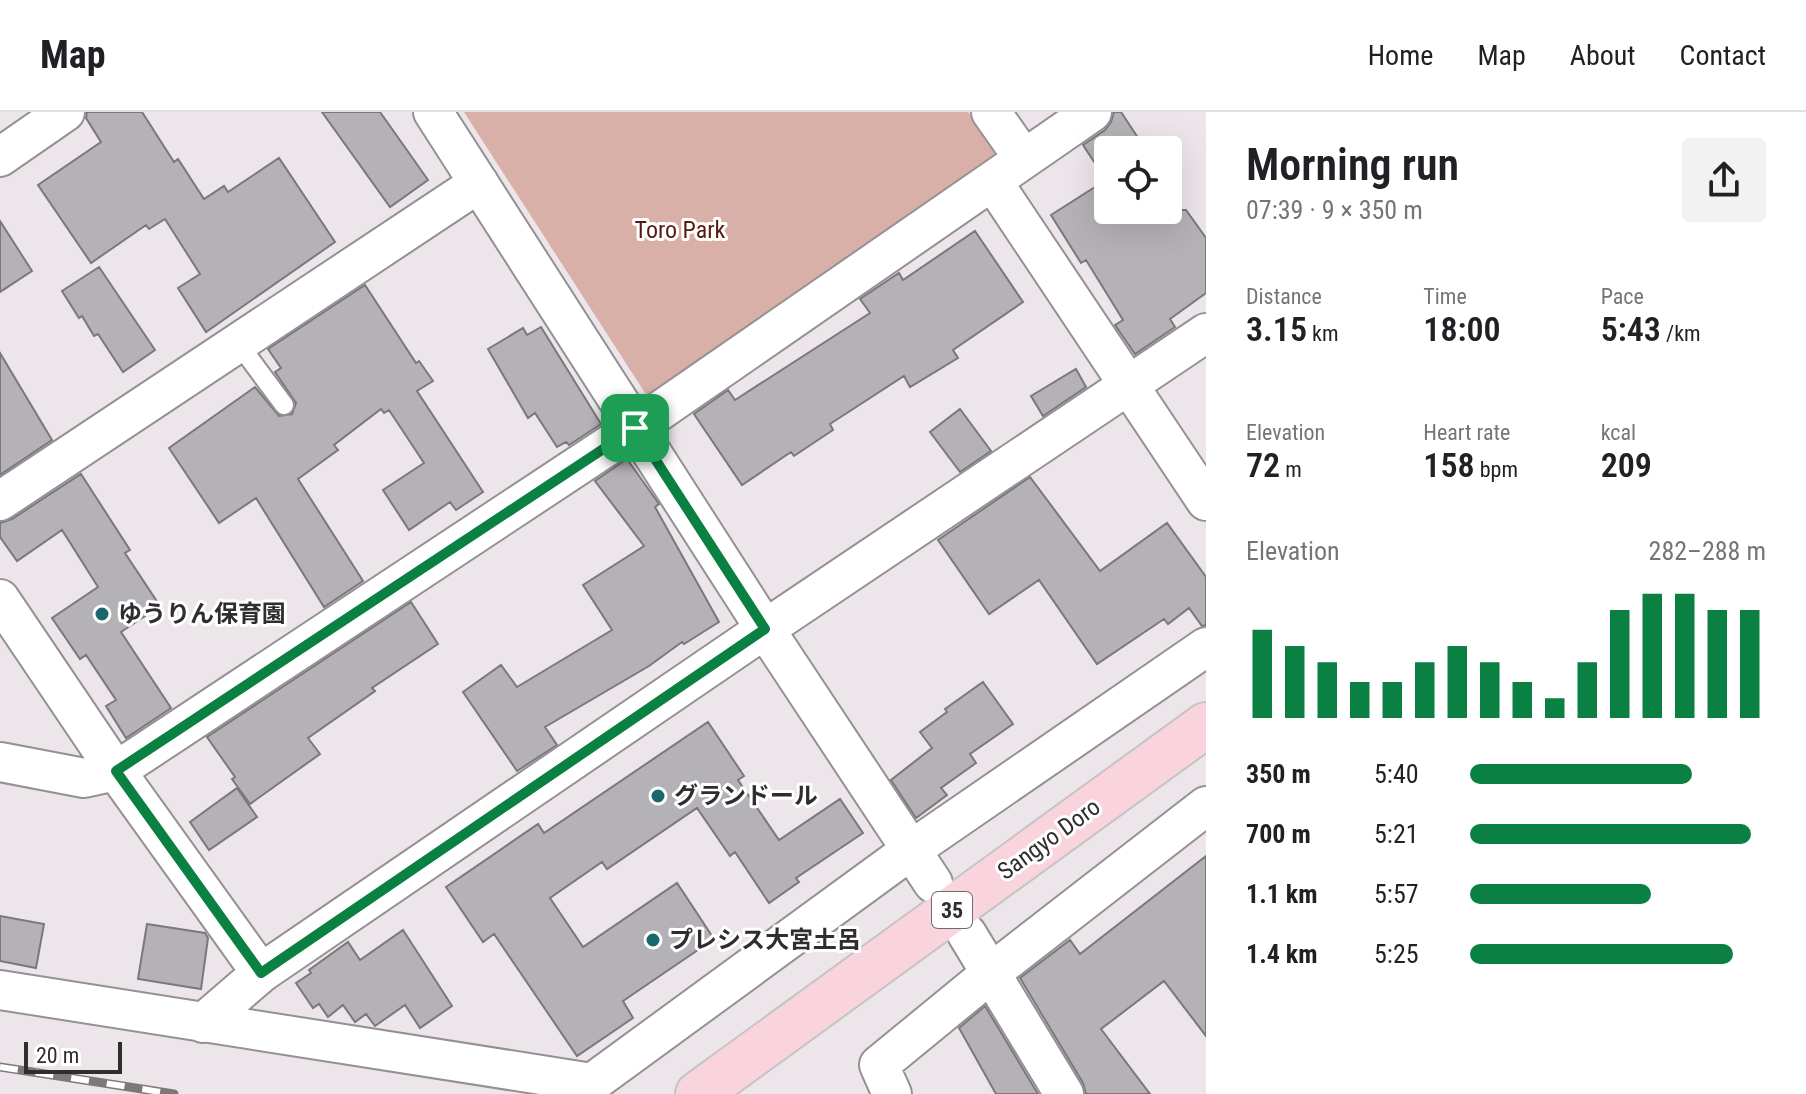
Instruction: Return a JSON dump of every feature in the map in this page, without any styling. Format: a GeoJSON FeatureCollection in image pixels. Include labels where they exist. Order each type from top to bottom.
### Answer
{"type":"FeatureCollection","features":[{"type":"Feature","properties":{"kind":"main road","name":"Sangyo Doro"},"geometry":{"type":"LineString","coordinates":[[698,1094],[1206,725]]}},
{"type":"Feature","properties":{"kind":"street"},"geometry":{"type":"LineString","coordinates":[[0,157],[65,112]]}},
{"type":"Feature","properties":{"kind":"street"},"geometry":{"type":"LineString","coordinates":[[433,112],[765,629],[933,883]]}},
{"type":"Feature","properties":{"kind":"street"},"geometry":{"type":"LineString","coordinates":[[991,112],[1024,159]]}},
{"type":"Feature","properties":{"kind":"street"},"geometry":{"type":"LineString","coordinates":[[0,762],[84,778],[116,771],[635,428],[1092,112]]}},
{"type":"Feature","properties":{"kind":"street"},"geometry":{"type":"LineString","coordinates":[[993,182],[1206,501]]}},
{"type":"Feature","properties":{"kind":"street"},"geometry":{"type":"LineString","coordinates":[[0,501],[479,183]]}},
{"type":"Feature","properties":{"kind":"street"},"geometry":{"type":"LineString","coordinates":[[203,1023],[261,973],[1206,333]]}},
{"type":"Feature","properties":{"kind":"street"},"geometry":{"type":"LineString","coordinates":[[0,599],[116,771],[261,973]]}},
{"type":"Feature","properties":{"kind":"street"},"geometry":{"type":"LineString","coordinates":[[0,990],[592,1083],[911,850],[1206,647]]}},
{"type":"Feature","properties":{"kind":"street"},"geometry":{"type":"LineString","coordinates":[[892,1094],[879,1065],[992,972],[1206,806]]}},
{"type":"Feature","properties":{"kind":"street"},"geometry":{"type":"LineString","coordinates":[[967,934],[1064,1094]]}},
{"type":"Feature","properties":{"kind":"lane"},"geometry":{"type":"LineString","coordinates":[[238,343],[284,405]]}},
{"type":"Feature","properties":{"kind":"green space","name":"Toro Park"},"geometry":{"type":"Polygon","coordinates":[[[464,112],[968,112],[997,153],[647,396],[464,112]]]}},
{"type":"Feature","properties":{"kind":"building"},"geometry":{"type":"Polygon","coordinates":[[[87,112],[142,112],[174,162],[178,159],[204,199],[224,186],[228,192],[279,158],[335,242],[206,332],[178,288],[200,274],[165,219],[149,229],[146,225],[91,263],[38,185],[101,142],[86,118],[87,112]]]}},
{"type":"Feature","properties":{"kind":"building"},"geometry":{"type":"Polygon","coordinates":[[[322,112],[380,112],[428,180],[390,207],[322,112]]]}},
{"type":"Feature","properties":{"kind":"building"},"geometry":{"type":"Polygon","coordinates":[[[1114,112],[1121,112],[1137,136],[1096,136],[1111,122],[1114,112]]]}},
{"type":"Feature","properties":{"kind":"building"},"geometry":{"type":"Polygon","coordinates":[[[1094,138],[1094,162],[1083,145],[1094,138]]]}},
{"type":"Feature","properties":{"kind":"building"},"geometry":{"type":"Polygon","coordinates":[[[1094,188],[1094,224],[1182,224],[1182,210],[1186,210],[1206,238],[1206,293],[1170,319],[1175,327],[1135,354],[1115,325],[1123,320],[1086,260],[1081,263],[1051,215],[1094,188]]]}},
{"type":"Feature","properties":{"kind":"building"},"geometry":{"type":"Polygon","coordinates":[[[0,221],[32,271],[0,292],[0,221]]]}},
{"type":"Feature","properties":{"kind":"building"},"geometry":{"type":"Polygon","coordinates":[[[975,231],[1023,302],[953,350],[958,358],[910,387],[904,376],[830,424],[833,430],[794,456],[791,452],[742,485],[694,414],[728,390],[735,400],[870,313],[860,299],[899,273],[903,280],[975,231]]]}},
{"type":"Feature","properties":{"kind":"building"},"geometry":{"type":"Polygon","coordinates":[[[99,267],[155,350],[123,372],[98,334],[94,336],[62,291],[99,267]]]}},
{"type":"Feature","properties":{"kind":"building"},"geometry":{"type":"Polygon","coordinates":[[[365,285],[416,363],[419,361],[433,381],[417,391],[483,492],[456,510],[450,502],[409,530],[383,490],[424,463],[389,410],[384,413],[381,409],[334,445],[338,450],[298,479],[363,581],[324,607],[256,498],[219,523],[169,448],[255,387],[279,416],[292,414],[296,403],[275,372],[281,368],[268,349],[365,285]]]}},
{"type":"Feature","properties":{"kind":"building"},"geometry":{"type":"Polygon","coordinates":[[[541,327],[601,424],[569,445],[566,442],[557,447],[535,413],[528,418],[488,349],[523,328],[527,335],[541,327]]]}},
{"type":"Feature","properties":{"kind":"building"},"geometry":{"type":"Polygon","coordinates":[[[0,353],[52,440],[0,475],[0,353]]]}},
{"type":"Feature","properties":{"kind":"building"},"geometry":{"type":"Polygon","coordinates":[[[1076,369],[1086,387],[1043,416],[1031,396],[1076,369]]]}},
{"type":"Feature","properties":{"kind":"building"},"geometry":{"type":"Polygon","coordinates":[[[960,409],[991,451],[960,472],[930,432],[960,409]]]}},
{"type":"Feature","properties":{"kind":"building"},"geometry":{"type":"Polygon","coordinates":[[[627,459],[659,504],[655,507],[719,622],[545,727],[557,745],[517,771],[463,692],[501,665],[517,687],[612,630],[583,585],[644,546],[595,481],[627,459]]]}},
{"type":"Feature","properties":{"kind":"building"},"geometry":{"type":"Polygon","coordinates":[[[81,474],[130,550],[125,553],[160,606],[121,632],[171,708],[126,738],[106,706],[116,700],[86,655],[80,659],[52,618],[98,587],[62,530],[17,561],[0,537],[0,523],[12,519],[81,474]]]}},
{"type":"Feature","properties":{"kind":"building"},"geometry":{"type":"Polygon","coordinates":[[[1030,477],[1100,571],[1167,523],[1206,577],[1206,625],[1202,626],[1189,608],[1168,624],[1164,619],[1097,664],[1039,580],[989,614],[938,540],[1030,477]]]}},
{"type":"Feature","properties":{"kind":"building"},"geometry":{"type":"Polygon","coordinates":[[[411,602],[438,644],[372,688],[375,691],[308,738],[320,754],[250,804],[207,737],[411,602]]]}},
{"type":"Feature","properties":{"kind":"building"},"geometry":{"type":"Polygon","coordinates":[[[983,682],[1013,724],[970,754],[976,763],[941,788],[947,795],[916,818],[891,780],[932,748],[920,732],[947,712],[945,709],[983,682]]]}},
{"type":"Feature","properties":{"kind":"building"},"geometry":{"type":"Polygon","coordinates":[[[708,722],[744,776],[738,780],[779,840],[840,799],[863,833],[796,878],[799,882],[769,903],[735,852],[730,856],[697,808],[607,869],[602,862],[550,898],[583,947],[677,883],[714,939],[623,1001],[633,1018],[577,1056],[494,934],[483,942],[446,887],[538,824],[544,833],[708,722]]]}},
{"type":"Feature","properties":{"kind":"building"},"geometry":{"type":"Polygon","coordinates":[[[237,788],[257,817],[209,850],[190,822],[237,788]]]}},
{"type":"Feature","properties":{"kind":"building"},"geometry":{"type":"Polygon","coordinates":[[[1206,856],[1206,1036],[1164,981],[1101,1029],[1150,1094],[1086,1094],[1083,1083],[1020,978],[1070,940],[1080,954],[1206,856]]]}},
{"type":"Feature","properties":{"kind":"building"},"geometry":{"type":"Polygon","coordinates":[[[0,916],[44,924],[36,968],[0,961],[0,916]]]}},
{"type":"Feature","properties":{"kind":"building"},"geometry":{"type":"Polygon","coordinates":[[[147,924],[205,933],[208,938],[201,989],[138,979],[147,924]]]}},
{"type":"Feature","properties":{"kind":"building"},"geometry":{"type":"Polygon","coordinates":[[[403,930],[452,1006],[420,1028],[405,1005],[375,1026],[366,1014],[355,1022],[343,1005],[328,1017],[319,1004],[313,1008],[296,983],[348,942],[360,960],[403,930]]]}},
{"type":"Feature","properties":{"kind":"building"},"geometry":{"type":"Polygon","coordinates":[[[985,1006],[1038,1094],[996,1094],[959,1028],[985,1006]]]}},
{"type":"Feature","properties":{"kind":"railway"},"geometry":{"type":"LineString","coordinates":[[0,1067],[174,1094]]}},
{"type":"Feature","properties":{"kind":"place","name":"ゆうりん保育園"},"geometry":{"type":"Point","coordinates":[102,614]}},
{"type":"Feature","properties":{"kind":"place","name":"グランドール"},"geometry":{"type":"Point","coordinates":[658,796]}},
{"type":"Feature","properties":{"kind":"place","name":"プレシス大宮土呂"},"geometry":{"type":"Point","coordinates":[653,940]}},
{"type":"Feature","properties":{"kind":"route"},"geometry":{"type":"LineString","coordinates":[[635,428],[765,629],[261,973],[116,771],[635,428]]}}]}
